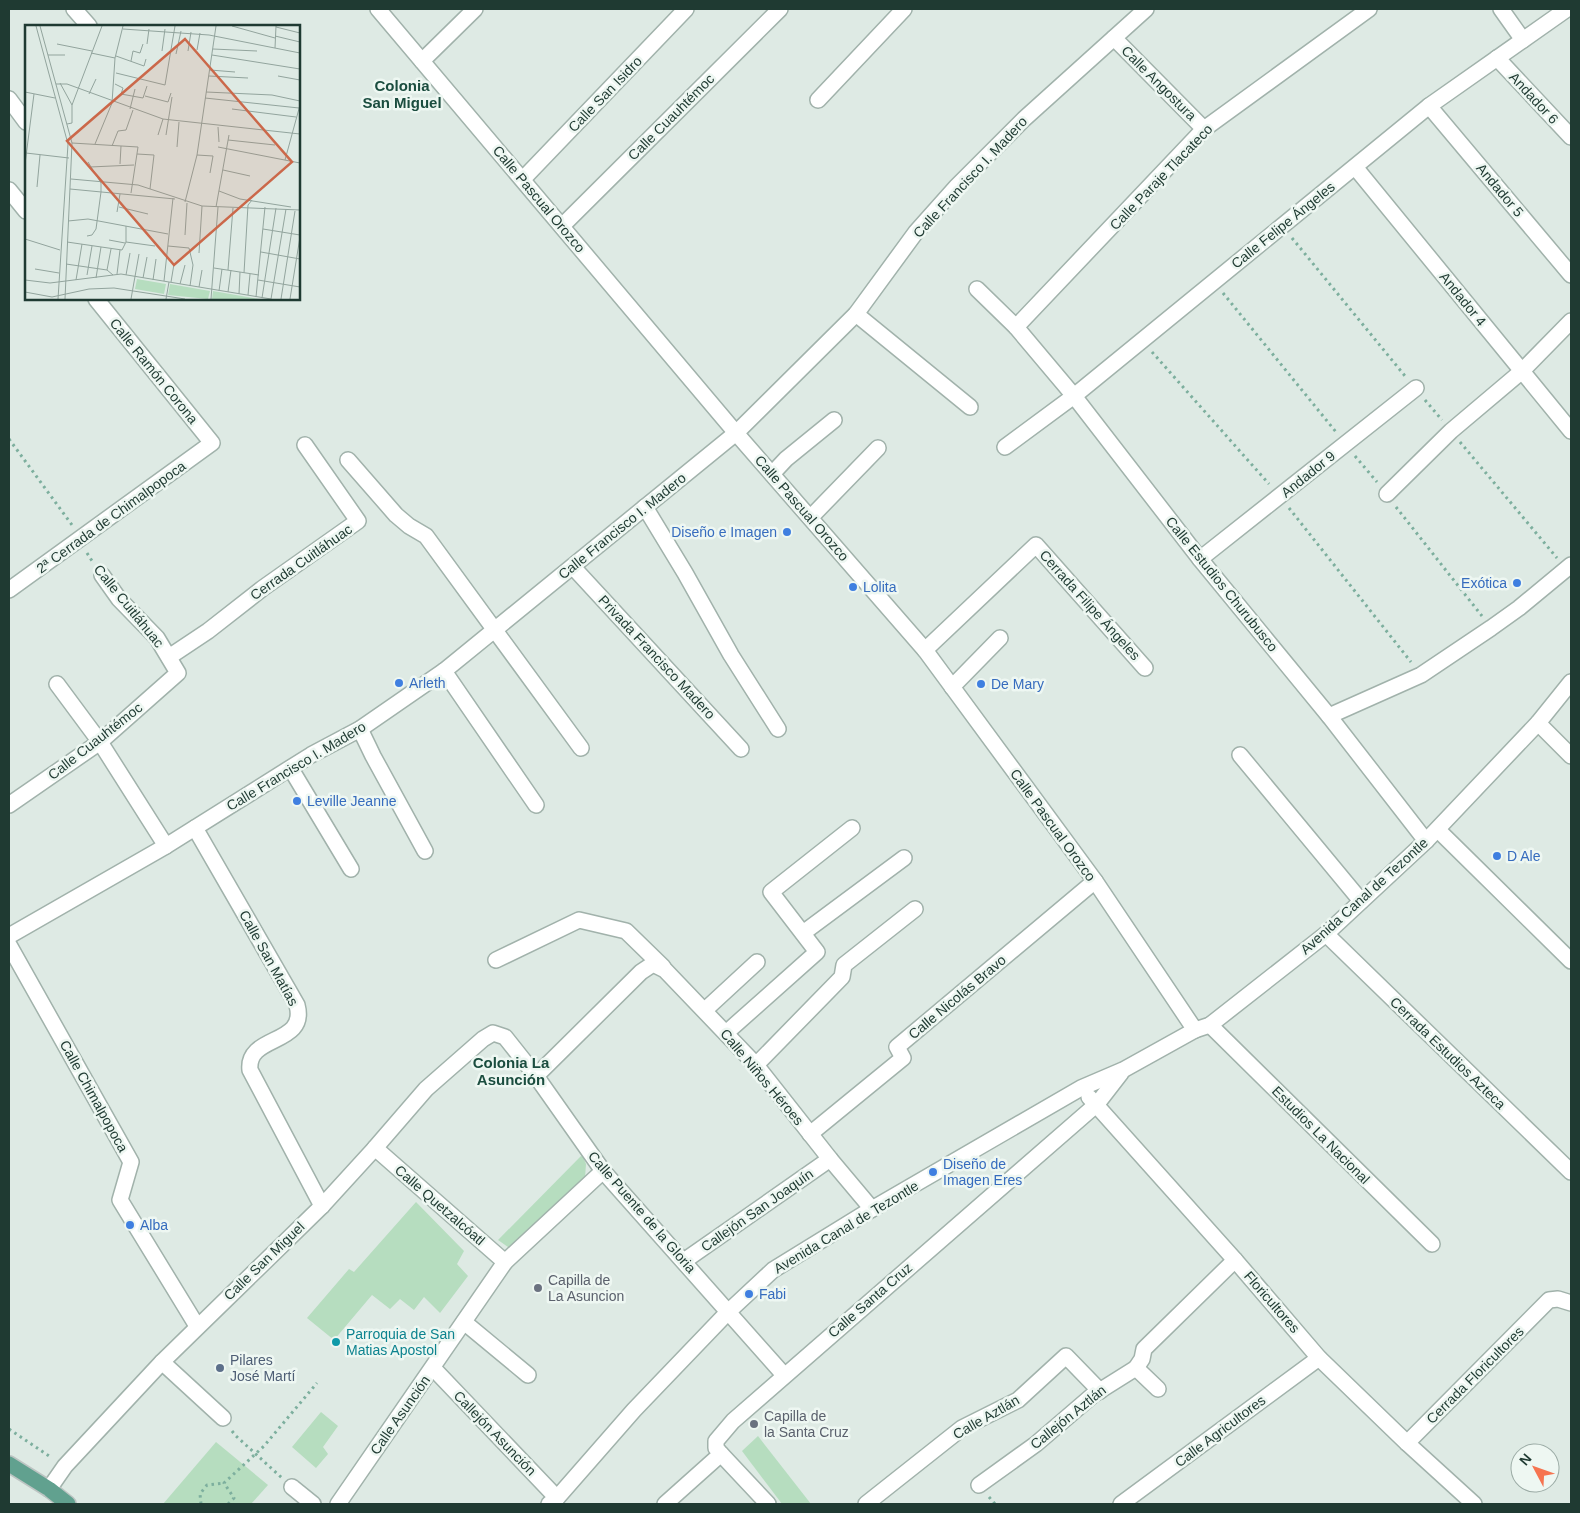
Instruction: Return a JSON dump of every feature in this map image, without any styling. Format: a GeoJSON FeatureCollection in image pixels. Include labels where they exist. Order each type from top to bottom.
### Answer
{"type":"FeatureCollection","features":[{"type":"Feature","properties":{"kind":"main road"},"geometry":{"type":"LineString","coordinates":[[9,1464],[49,1489],[68,1504]]}},
{"type":"Feature","properties":{"kind":"street"},"geometry":{"type":"LineString","coordinates":[[74,9],[88,25]]}},
{"type":"Feature","properties":{"kind":"street"},"geometry":{"type":"LineString","coordinates":[[422,61],[475,9]]}},
{"type":"Feature","properties":{"kind":"street","name":"Calle San Isidro"},"geometry":{"type":"LineString","coordinates":[[523,179],[686,9]]}},
{"type":"Feature","properties":{"kind":"street","name":"Calle Cuauhtémoc"},"geometry":{"type":"LineString","coordinates":[[562,226],[780,9]]}},
{"type":"Feature","properties":{"kind":"street"},"geometry":{"type":"LineString","coordinates":[[818,100],[904,9]]}},
{"type":"Feature","properties":{"kind":"street","name":"Calle Francisco I. Madero"},"geometry":{"type":"LineString","coordinates":[[9,936],[166,846],[360,728],[444,671],[572,567],[736,433],[856,314],[916,232],[957,186],[1024,119],[1146,9]]}},
{"type":"Feature","properties":{"kind":"street","name":"Calle Paraje Tlacateco"},"geometry":{"type":"LineString","coordinates":[[1016,327],[1204,129],[1349,21],[1369,9]]}},
{"type":"Feature","properties":{"kind":"street"},"geometry":{"type":"LineString","coordinates":[[1501,9],[1523,40]]}},
{"type":"Feature","properties":{"kind":"street","name":"Calle Felipe Ángeles"},"geometry":{"type":"LineString","coordinates":[[1005,447],[1074,396],[1429,106],[1567,9]]}},
{"type":"Feature","properties":{"kind":"street","name":"Calle Pascual Orozco"},"geometry":{"type":"LineString","coordinates":[[384,11],[422,61],[736,433],[925,650],[1202,1028]]}},
{"type":"Feature","properties":{"kind":"street","name":"Calle Angostura"},"geometry":{"type":"LineString","coordinates":[[1114,38],[1204,129]]}},
{"type":"Feature","properties":{"kind":"street","name":"Andador 6"},"geometry":{"type":"LineString","coordinates":[[1497,58],[1571,137]]}},
{"type":"Feature","properties":{"kind":"street"},"geometry":{"type":"LineString","coordinates":[[9,99],[25,121]]}},
{"type":"Feature","properties":{"kind":"street","name":"Andador 5"},"geometry":{"type":"LineString","coordinates":[[1429,106],[1571,274]]}},
{"type":"Feature","properties":{"kind":"street","name":"Andador 4"},"geometry":{"type":"LineString","coordinates":[[1355,167],[1571,431]]}},
{"type":"Feature","properties":{"kind":"street"},"geometry":{"type":"LineString","coordinates":[[9,190],[25,211]]}},
{"type":"Feature","properties":{"kind":"street","name":"Calle Estudios Churubusco"},"geometry":{"type":"LineString","coordinates":[[977,289],[1016,327],[1074,396],[1200,559],[1329,716],[1426,841]]}},
{"type":"Feature","properties":{"kind":"street","name":"Calle Ramón Corona"},"geometry":{"type":"LineString","coordinates":[[97,300],[212,443]]}},
{"type":"Feature","properties":{"kind":"street"},"geometry":{"type":"LineString","coordinates":[[856,314],[970,407]]}},
{"type":"Feature","properties":{"kind":"street"},"geometry":{"type":"LineString","coordinates":[[1387,494],[1451,431],[1522,371],[1571,321]]}},
{"type":"Feature","properties":{"kind":"street","name":"Andador 9"},"geometry":{"type":"LineString","coordinates":[[1200,559],[1416,388]]}},
{"type":"Feature","properties":{"kind":"street"},"geometry":{"type":"LineString","coordinates":[[772,474],[786,459],[834,420]]}},
{"type":"Feature","properties":{"kind":"street","name":"2ª Cerrada de Chimalpopoca"},"geometry":{"type":"LineString","coordinates":[[9,590],[82,539],[212,443]]}},
{"type":"Feature","properties":{"kind":"street","name":"Cerrada Cuitláhuac"},"geometry":{"type":"LineString","coordinates":[[169,657],[208,631],[250,597],[358,521],[305,445]]}},
{"type":"Feature","properties":{"kind":"street"},"geometry":{"type":"LineString","coordinates":[[811,518],[878,448]]}},
{"type":"Feature","properties":{"kind":"street"},"geometry":{"type":"LineString","coordinates":[[348,460],[396,515],[409,526],[426,536],[581,748]]}},
{"type":"Feature","properties":{"kind":"street"},"geometry":{"type":"LineString","coordinates":[[645,507],[731,655],[778,728]]}},
{"type":"Feature","properties":{"kind":"street","name":"Cerrada Filipe Ángeles"},"geometry":{"type":"LineString","coordinates":[[925,650],[1036,545],[1145,668]]}},
{"type":"Feature","properties":{"kind":"street"},"geometry":{"type":"LineString","coordinates":[[1329,716],[1421,674],[1519,608],[1571,565]]}},
{"type":"Feature","properties":{"kind":"street","name":"Privada Francisco Madero"},"geometry":{"type":"LineString","coordinates":[[572,567],[741,749]]}},
{"type":"Feature","properties":{"kind":"street","name":"Calle Cuitláhuac"},"geometry":{"type":"LineString","coordinates":[[102,575],[119,599],[157,638],[178,673]]}},
{"type":"Feature","properties":{"kind":"street"},"geometry":{"type":"LineString","coordinates":[[952,688],[1000,638]]}},
{"type":"Feature","properties":{"kind":"street"},"geometry":{"type":"LineString","coordinates":[[444,671],[536,805]]}},
{"type":"Feature","properties":{"kind":"street","name":"Calle Cuauhtémoc"},"geometry":{"type":"LineString","coordinates":[[9,805],[100,742],[178,673]]}},
{"type":"Feature","properties":{"kind":"street","name":"Avenida Canal de Tezontle"},"geometry":{"type":"LineString","coordinates":[[553,1501],[634,1410],[728,1312],[773,1270],[872,1209],[1081,1088],[1123,1070],[1202,1028],[1326,934],[1438,830],[1538,723],[1571,682]]}},
{"type":"Feature","properties":{"kind":"street"},"geometry":{"type":"LineString","coordinates":[[57,684],[100,742],[166,846]]}},
{"type":"Feature","properties":{"kind":"street"},"geometry":{"type":"LineString","coordinates":[[1538,723],[1571,756]]}},
{"type":"Feature","properties":{"kind":"street"},"geometry":{"type":"LineString","coordinates":[[360,728],[373,756],[425,851]]}},
{"type":"Feature","properties":{"kind":"street"},"geometry":{"type":"LineString","coordinates":[[1240,755],[1361,900]]}},
{"type":"Feature","properties":{"kind":"street"},"geometry":{"type":"LineString","coordinates":[[291,769],[350,869]]}},
{"type":"Feature","properties":{"kind":"street","name":"Calle San Matías"},"geometry":{"type":"LineString","coordinates":[[195,828],[297,1005],[300,1015],[297,1024],[290,1032],[255,1051],[249,1060],[250,1070],[322,1206]]}},
{"type":"Feature","properties":{"kind":"street"},"geometry":{"type":"LineString","coordinates":[[726,1033],[817,952],[771,892],[852,828]]}},
{"type":"Feature","properties":{"kind":"street"},"geometry":{"type":"LineString","coordinates":[[1438,830],[1571,961]]}},
{"type":"Feature","properties":{"kind":"street"},"geometry":{"type":"LineString","coordinates":[[803,933],[904,858]]}},
{"type":"Feature","properties":{"kind":"street","name":"Calle Nicolás Bravo"},"geometry":{"type":"LineString","coordinates":[[810,1134],[904,1058],[897,1047],[1095,881]]}},
{"type":"Feature","properties":{"kind":"street"},"geometry":{"type":"LineString","coordinates":[[756,1065],[842,977],[844,966],[914,909]]}},
{"type":"Feature","properties":{"kind":"street","name":"Calle Niños Héroes"},"geometry":{"type":"LineString","coordinates":[[496,960],[580,920],[626,931],[705,1010],[756,1065],[872,1209]]}},
{"type":"Feature","properties":{"kind":"street","name":"Cerrada Estudios Azteca"},"geometry":{"type":"LineString","coordinates":[[1326,934],[1571,1172]]}},
{"type":"Feature","properties":{"kind":"street","name":"Calle Chimalpopoca"},"geometry":{"type":"LineString","coordinates":[[9,945],[131,1162],[120,1200],[197,1326]]}},
{"type":"Feature","properties":{"kind":"street"},"geometry":{"type":"LineString","coordinates":[[705,1010],[757,962]]}},
{"type":"Feature","properties":{"kind":"street"},"geometry":{"type":"LineString","coordinates":[[536,1076],[642,972],[652,964],[666,970]]}},
{"type":"Feature","properties":{"kind":"street","name":"Estudios La Nacional"},"geometry":{"type":"LineString","coordinates":[[1202,1028],[1432,1244]]}},
{"type":"Feature","properties":{"kind":"street","name":"Calle Puente de la Gloria"},"geometry":{"type":"LineString","coordinates":[[484,1039],[494,1033],[505,1038],[536,1076],[603,1171],[784,1375]]}},
{"type":"Feature","properties":{"kind":"street","name":"Calle San Miguel"},"geometry":{"type":"LineString","coordinates":[[49,1489],[65,1466],[162,1362],[322,1206],[426,1089],[484,1039]]}},
{"type":"Feature","properties":{"kind":"street","name":"Avenida Canal de Tezontle"},"geometry":{"type":"LineString","coordinates":[[1096,1104],[1123,1070]]}},
{"type":"Feature","properties":{"kind":"street","name":"Floricultores"},"geometry":{"type":"LineString","coordinates":[[1081,1088],[1235,1260],[1319,1358],[1407,1444],[1474,1504]]}},
{"type":"Feature","properties":{"kind":"street","name":"Calle Santa Cruz"},"geometry":{"type":"LineString","coordinates":[[721,1454],[716,1448],[716,1441],[734,1421],[784,1375],[1096,1104]]}},
{"type":"Feature","properties":{"kind":"street","name":"Calle Quetzalcóatl"},"geometry":{"type":"LineString","coordinates":[[375,1148],[505,1262]]}},
{"type":"Feature","properties":{"kind":"street","name":"Callejón San Joaquín"},"geometry":{"type":"LineString","coordinates":[[684,1261],[830,1159]]}},
{"type":"Feature","properties":{"kind":"street","name":"Calle Asunción"},"geometry":{"type":"LineString","coordinates":[[337,1504],[505,1262],[603,1171]]}},
{"type":"Feature","properties":{"kind":"street"},"geometry":{"type":"LineString","coordinates":[[1158,1389],[1136,1368],[1142,1359],[1144,1349],[1235,1260]]}},
{"type":"Feature","properties":{"kind":"street","name":"Cerrada Floricultores"},"geometry":{"type":"LineString","coordinates":[[1407,1444],[1543,1306],[1550,1300],[1558,1299],[1571,1303]]}},
{"type":"Feature","properties":{"kind":"street"},"geometry":{"type":"LineString","coordinates":[[464,1322],[528,1375]]}},
{"type":"Feature","properties":{"kind":"street","name":"Calle Aztlán"},"geometry":{"type":"LineString","coordinates":[[868,1504],[962,1428],[1018,1400],[1066,1356],[1100,1391]]}},
{"type":"Feature","properties":{"kind":"street","name":"Calle Agricultores"},"geometry":{"type":"LineString","coordinates":[[1121,1504],[1319,1358]]}},
{"type":"Feature","properties":{"kind":"street"},"geometry":{"type":"LineString","coordinates":[[162,1362],[223,1418]]}},
{"type":"Feature","properties":{"kind":"street","name":"Callejón Asunción"},"geometry":{"type":"LineString","coordinates":[[432,1368],[553,1501]]}},
{"type":"Feature","properties":{"kind":"street","name":"Callejón Aztlán"},"geometry":{"type":"LineString","coordinates":[[979,1486],[1036,1444],[1100,1391],[1136,1368]]}},
{"type":"Feature","properties":{"kind":"street"},"geometry":{"type":"LineString","coordinates":[[665,1504],[721,1454],[768,1504]]}},
{"type":"Feature","properties":{"kind":"street"},"geometry":{"type":"LineString","coordinates":[[292,1488],[313,1504]]}},
{"type":"Feature","properties":{"kind":"path","name":"Calle Cuitláhuac"},"geometry":{"type":"LineString","coordinates":[[9,439],[82,539],[88,557],[102,575]]}},
{"type":"Feature","properties":{"kind":"path"},"geometry":{"type":"LineString","coordinates":[[201,1504],[200,1494],[207,1485],[224,1483],[255,1454],[317,1383]]}},
{"type":"Feature","properties":{"kind":"path"},"geometry":{"type":"LineString","coordinates":[[223,1418],[236,1436],[292,1488]]}},
{"type":"Feature","properties":{"kind":"path"},"geometry":{"type":"LineString","coordinates":[[9,1429],[65,1466]]}},
{"type":"Feature","properties":{"kind":"path"},"geometry":{"type":"LineString","coordinates":[[224,1483],[234,1498],[228,1504]]}},
{"type":"Feature","properties":{"kind":"green space"},"geometry":{"type":"Polygon","coordinates":[[[581,1156],[586,1164],[585,1178],[517,1245],[508,1247],[498,1240],[581,1156]]]}},
{"type":"Feature","properties":{"kind":"green space"},"geometry":{"type":"Polygon","coordinates":[[[416,1202],[464,1251],[457,1264],[468,1276],[440,1313],[424,1297],[414,1310],[400,1299],[390,1309],[372,1295],[334,1340],[307,1318],[349,1269],[354,1272],[416,1202]]]}},
{"type":"Feature","properties":{"kind":"green space"},"geometry":{"type":"Polygon","coordinates":[[[321,1412],[338,1426],[323,1447],[328,1454],[316,1468],[292,1447],[321,1412]]]}},
{"type":"Feature","properties":{"kind":"green space"},"geometry":{"type":"Polygon","coordinates":[[[758,1436],[811,1504],[782,1504],[742,1451],[758,1436]]]}},
{"type":"Feature","properties":{"kind":"green space"},"geometry":{"type":"Polygon","coordinates":[[[216,1442],[268,1485],[251,1504],[163,1504],[216,1442]]]}},
{"type":"Feature","properties":{"kind":"place","name":"Diseño e Imagen"},"geometry":{"type":"Point","coordinates":[787,532]}},
{"type":"Feature","properties":{"kind":"place","name":"Exótica"},"geometry":{"type":"Point","coordinates":[1517,583]}},
{"type":"Feature","properties":{"kind":"place","name":"Lolita"},"geometry":{"type":"Point","coordinates":[853,587]}},
{"type":"Feature","properties":{"kind":"place","name":"Arleth"},"geometry":{"type":"Point","coordinates":[399,683]}},
{"type":"Feature","properties":{"kind":"place","name":"De Mary"},"geometry":{"type":"Point","coordinates":[981,684]}},
{"type":"Feature","properties":{"kind":"place","name":"Leville Jeanne"},"geometry":{"type":"Point","coordinates":[297,801]}},
{"type":"Feature","properties":{"kind":"place","name":"D Ale"},"geometry":{"type":"Point","coordinates":[1497,856]}},
{"type":"Feature","properties":{"kind":"place","name":"Diseño de Imagen Eres"},"geometry":{"type":"Point","coordinates":[933,1172]}},
{"type":"Feature","properties":{"kind":"place","name":"Alba"},"geometry":{"type":"Point","coordinates":[130,1225]}},
{"type":"Feature","properties":{"kind":"place","name":"Capilla de La Asuncion"},"geometry":{"type":"Point","coordinates":[538,1288]}},
{"type":"Feature","properties":{"kind":"place","name":"Fabi"},"geometry":{"type":"Point","coordinates":[749,1294]}},
{"type":"Feature","properties":{"kind":"place","name":"Parroquia de San Matias Apostol"},"geometry":{"type":"Point","coordinates":[336,1342]}},
{"type":"Feature","properties":{"kind":"place","name":"Pilares José Martí"},"geometry":{"type":"Point","coordinates":[220,1368]}},
{"type":"Feature","properties":{"kind":"place","name":"Capilla de la Santa Cruz"},"geometry":{"type":"Point","coordinates":[754,1424]}},
{"type":"Feature","properties":{"kind":"district","name":"Colonia San Miguel"},"geometry":{"type":"Point","coordinates":[402,94]}},
{"type":"Feature","properties":{"kind":"district","name":"Colonia La Asunción"},"geometry":{"type":"Point","coordinates":[511,1072]}}]}
